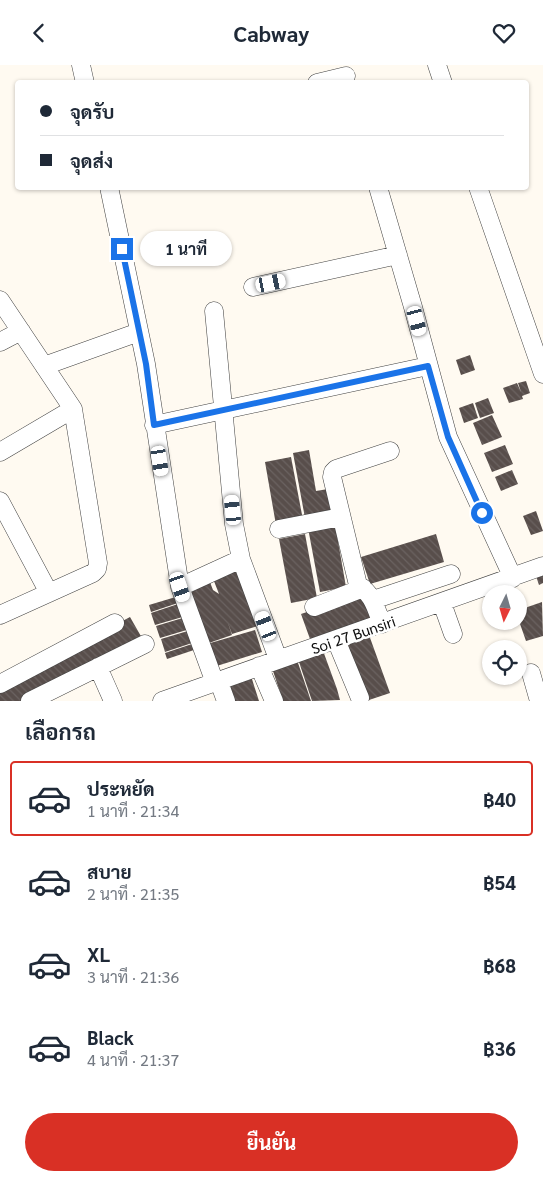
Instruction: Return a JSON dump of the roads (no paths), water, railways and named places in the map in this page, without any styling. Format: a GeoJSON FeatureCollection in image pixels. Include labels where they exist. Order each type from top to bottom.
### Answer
{"type":"FeatureCollection","features":[{"type":"Feature","properties":{"kind":"street"},"geometry":{"type":"LineString","coordinates":[[81,65],[84,80]]}},
{"type":"Feature","properties":{"kind":"street"},"geometry":{"type":"LineString","coordinates":[[436,65],[441,80]]}},
{"type":"Feature","properties":{"kind":"street"},"geometry":{"type":"LineString","coordinates":[[328,80],[346,75]]}},
{"type":"Feature","properties":{"kind":"street"},"geometry":{"type":"LineString","coordinates":[[110,190],[146,364],[180,587],[226,701]]}},
{"type":"Feature","properties":{"kind":"street"},"geometry":{"type":"LineString","coordinates":[[379,190],[448,437],[513,578]]}},
{"type":"Feature","properties":{"kind":"street"},"geometry":{"type":"LineString","coordinates":[[479,190],[543,374]]}},
{"type":"Feature","properties":{"kind":"street"},"geometry":{"type":"LineString","coordinates":[[252,287],[398,255]]}},
{"type":"Feature","properties":{"kind":"street"},"geometry":{"type":"LineString","coordinates":[[0,300],[73,409],[98,563],[97,569],[93,573],[0,615]]}},
{"type":"Feature","properties":{"kind":"street"},"geometry":{"type":"LineString","coordinates":[[214,311],[234,524],[241,559],[278,659]]}},
{"type":"Feature","properties":{"kind":"street"},"geometry":{"type":"LineString","coordinates":[[0,342],[21,331]]}},
{"type":"Feature","properties":{"kind":"street"},"geometry":{"type":"LineString","coordinates":[[44,366],[139,332]]}},
{"type":"Feature","properties":{"kind":"street"},"geometry":{"type":"LineString","coordinates":[[154,425],[428,366]]}},
{"type":"Feature","properties":{"kind":"street"},"geometry":{"type":"LineString","coordinates":[[0,452],[73,409]]}},
{"type":"Feature","properties":{"kind":"street"},"geometry":{"type":"LineString","coordinates":[[382,624],[368,594],[358,585],[332,472],[390,451]]}},
{"type":"Feature","properties":{"kind":"street"},"geometry":{"type":"LineString","coordinates":[[0,501],[49,593]]}},
{"type":"Feature","properties":{"kind":"street"},"geometry":{"type":"LineString","coordinates":[[279,529],[341,517]]}},
{"type":"Feature","properties":{"kind":"street"},"geometry":{"type":"LineString","coordinates":[[180,587],[241,559]]}},
{"type":"Feature","properties":{"kind":"street","name":"Soi 27 Bunsiri"},"geometry":{"type":"LineString","coordinates":[[162,701],[543,567]]}},
{"type":"Feature","properties":{"kind":"street"},"geometry":{"type":"LineString","coordinates":[[314,607],[451,575]]}},
{"type":"Feature","properties":{"kind":"street"},"geometry":{"type":"LineString","coordinates":[[442,603],[453,634]]}},
{"type":"Feature","properties":{"kind":"street"},"geometry":{"type":"LineString","coordinates":[[0,684],[115,623]]}},
{"type":"Feature","properties":{"kind":"street"},"geometry":{"type":"LineString","coordinates":[[336,640],[360,698]]}},
{"type":"Feature","properties":{"kind":"street"},"geometry":{"type":"LineString","coordinates":[[30,701],[145,644]]}},
{"type":"Feature","properties":{"kind":"street"},"geometry":{"type":"LineString","coordinates":[[259,666],[274,701]]}},
{"type":"Feature","properties":{"kind":"street"},"geometry":{"type":"LineString","coordinates":[[98,667],[114,701]]}},
{"type":"Feature","properties":{"kind":"street"},"geometry":{"type":"LineString","coordinates":[[531,673],[540,701]]}}]}
